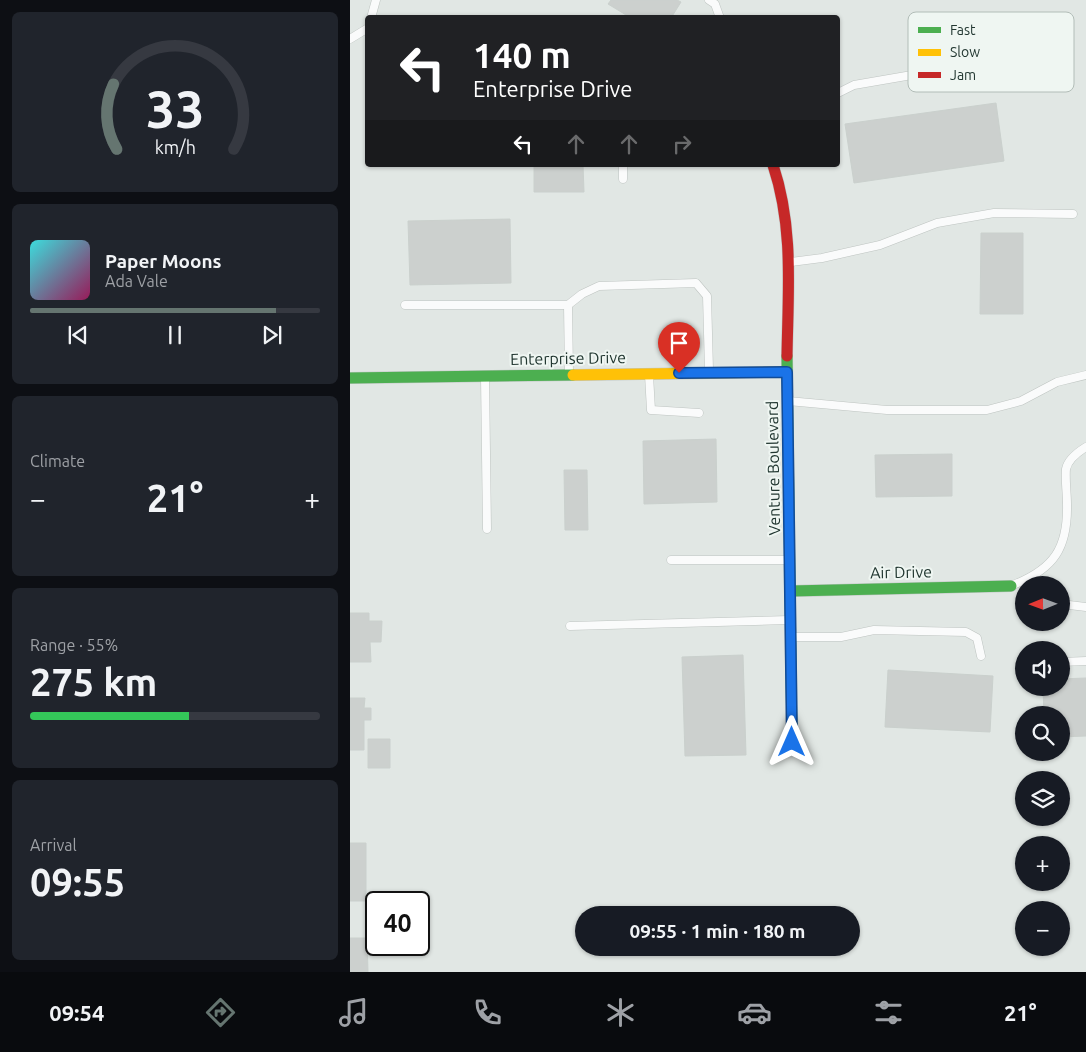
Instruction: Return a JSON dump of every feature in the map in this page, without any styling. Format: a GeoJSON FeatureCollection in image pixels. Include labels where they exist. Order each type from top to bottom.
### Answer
{"type":"FeatureCollection","features":[{"type":"Feature","properties":{"kind":"street","name":"Venture Boulevard"},"geometry":{"type":"LineString","coordinates":[[773,167],[782,188],[789,263],[787,372],[792,742]]}},
{"type":"Feature","properties":{"kind":"street","name":"Enterprise Drive"},"geometry":{"type":"LineString","coordinates":[[350,378],[787,372]]}},
{"type":"Feature","properties":{"kind":"street","name":"Air Drive"},"geometry":{"type":"LineString","coordinates":[[791,591],[1011,586]]}},
{"type":"Feature","properties":{"kind":"lane"},"geometry":{"type":"LineString","coordinates":[[372,15],[376,0]]}},
{"type":"Feature","properties":{"kind":"lane"},"geometry":{"type":"LineString","coordinates":[[709,0],[715,4],[719,15]]}},
{"type":"Feature","properties":{"kind":"lane"},"geometry":{"type":"LineString","coordinates":[[350,39],[365,30]]}},
{"type":"Feature","properties":{"kind":"lane"},"geometry":{"type":"LineString","coordinates":[[840,91],[854,85],[908,76]]}},
{"type":"Feature","properties":{"kind":"lane"},"geometry":{"type":"LineString","coordinates":[[623,167],[623,179]]}},
{"type":"Feature","properties":{"kind":"lane"},"geometry":{"type":"LineString","coordinates":[[789,263],[822,258],[880,244],[937,223],[994,213],[1073,214]]}},
{"type":"Feature","properties":{"kind":"lane"},"geometry":{"type":"LineString","coordinates":[[405,305],[568,305],[582,294],[599,286],[696,283],[707,296],[709,372]]}},
{"type":"Feature","properties":{"kind":"lane"},"geometry":{"type":"LineString","coordinates":[[568,305],[569,374]]}},
{"type":"Feature","properties":{"kind":"lane"},"geometry":{"type":"LineString","coordinates":[[649,373],[651,410],[699,413]]}},
{"type":"Feature","properties":{"kind":"lane"},"geometry":{"type":"LineString","coordinates":[[485,375],[487,529]]}},
{"type":"Feature","properties":{"kind":"lane"},"geometry":{"type":"LineString","coordinates":[[788,402],[887,410],[987,410],[1021,401],[1058,382],[1086,375]]}},
{"type":"Feature","properties":{"kind":"lane"},"geometry":{"type":"LineString","coordinates":[[1011,586],[1029,579],[1049,565],[1061,549],[1067,520],[1066,468],[1075,454],[1086,447]]}},
{"type":"Feature","properties":{"kind":"lane"},"geometry":{"type":"LineString","coordinates":[[671,560],[791,560]]}},
{"type":"Feature","properties":{"kind":"lane"},"geometry":{"type":"LineString","coordinates":[[1011,586],[1015,588]]}},
{"type":"Feature","properties":{"kind":"lane"},"geometry":{"type":"LineString","coordinates":[[1070,605],[1086,607]]}},
{"type":"Feature","properties":{"kind":"lane"},"geometry":{"type":"LineString","coordinates":[[570,626],[791,620]]}},
{"type":"Feature","properties":{"kind":"lane"},"geometry":{"type":"LineString","coordinates":[[791,637],[841,637],[874,630],[966,632],[977,638],[981,656]]}},
{"type":"Feature","properties":{"kind":"lane"},"geometry":{"type":"LineString","coordinates":[[1070,662],[1086,661]]}},
{"type":"Feature","properties":{"kind":"building"},"geometry":{"type":"Polygon","coordinates":[[[611,0],[677,0],[681,2],[673,15],[626,15],[608,4],[611,0]]]}},
{"type":"Feature","properties":{"kind":"building"},"geometry":{"type":"Polygon","coordinates":[[[996,103],[1004,161],[854,183],[845,124],[996,103]]]}},
{"type":"Feature","properties":{"kind":"building"},"geometry":{"type":"Polygon","coordinates":[[[534,167],[583,167],[584,192],[534,192],[534,167]]]}},
{"type":"Feature","properties":{"kind":"building"},"geometry":{"type":"Polygon","coordinates":[[[510,219],[511,283],[410,285],[408,221],[510,219]]]}},
{"type":"Feature","properties":{"kind":"building"},"geometry":{"type":"Polygon","coordinates":[[[981,233],[1023,233],[1023,314],[980,314],[981,233]]]}},
{"type":"Feature","properties":{"kind":"building"},"geometry":{"type":"Polygon","coordinates":[[[716,439],[717,502],[644,504],[643,441],[716,439]]]}},
{"type":"Feature","properties":{"kind":"building"},"geometry":{"type":"Polygon","coordinates":[[[952,454],[952,496],[876,497],[875,455],[952,454]]]}},
{"type":"Feature","properties":{"kind":"building"},"geometry":{"type":"Polygon","coordinates":[[[564,470],[587,470],[588,530],[565,530],[564,470]]]}},
{"type":"Feature","properties":{"kind":"building"},"geometry":{"type":"Polygon","coordinates":[[[350,613],[369,613],[369,621],[382,621],[381,642],[370,642],[371,662],[350,662],[350,613]]]}},
{"type":"Feature","properties":{"kind":"building"},"geometry":{"type":"Polygon","coordinates":[[[743,655],[746,755],[685,756],[682,657],[743,655]]]}},
{"type":"Feature","properties":{"kind":"building"},"geometry":{"type":"Polygon","coordinates":[[[888,670],[993,676],[990,732],[885,727],[888,670]]]}},
{"type":"Feature","properties":{"kind":"building"},"geometry":{"type":"Polygon","coordinates":[[[1086,678],[1086,736],[1070,737],[1070,706],[1044,706],[1043,696],[1070,696],[1070,679],[1086,678]]]}},
{"type":"Feature","properties":{"kind":"building"},"geometry":{"type":"Polygon","coordinates":[[[350,698],[365,698],[364,708],[371,708],[371,720],[364,720],[364,750],[350,750],[350,698]]]}},
{"type":"Feature","properties":{"kind":"building"},"geometry":{"type":"Polygon","coordinates":[[[368,739],[390,739],[390,768],[368,768],[368,739]]]}},
{"type":"Feature","properties":{"kind":"building"},"geometry":{"type":"Polygon","coordinates":[[[350,843],[366,843],[365,901],[350,901],[350,843]]]}},
{"type":"Feature","properties":{"kind":"building"},"geometry":{"type":"Polygon","coordinates":[[[350,938],[365,938],[365,956],[368,956],[368,972],[350,972],[350,938]]]}},
{"type":"Feature","properties":{"kind":"traffic: fast"},"geometry":{"type":"LineString","coordinates":[[787,356],[792,742]]}},
{"type":"Feature","properties":{"kind":"traffic: fast"},"geometry":{"type":"LineString","coordinates":[[350,378],[573,375]]}},
{"type":"Feature","properties":{"kind":"traffic: fast"},"geometry":{"type":"LineString","coordinates":[[791,591],[1011,586]]}},
{"type":"Feature","properties":{"kind":"traffic: slow"},"geometry":{"type":"LineString","coordinates":[[573,375],[787,372]]}},
{"type":"Feature","properties":{"kind":"traffic: jam"},"geometry":{"type":"LineString","coordinates":[[774,167],[780,189],[787,236],[789,283],[787,356]]}},
{"type":"Feature","properties":{"kind":"route"},"geometry":{"type":"LineString","coordinates":[[679,373],[787,372],[792,742]]}}]}
